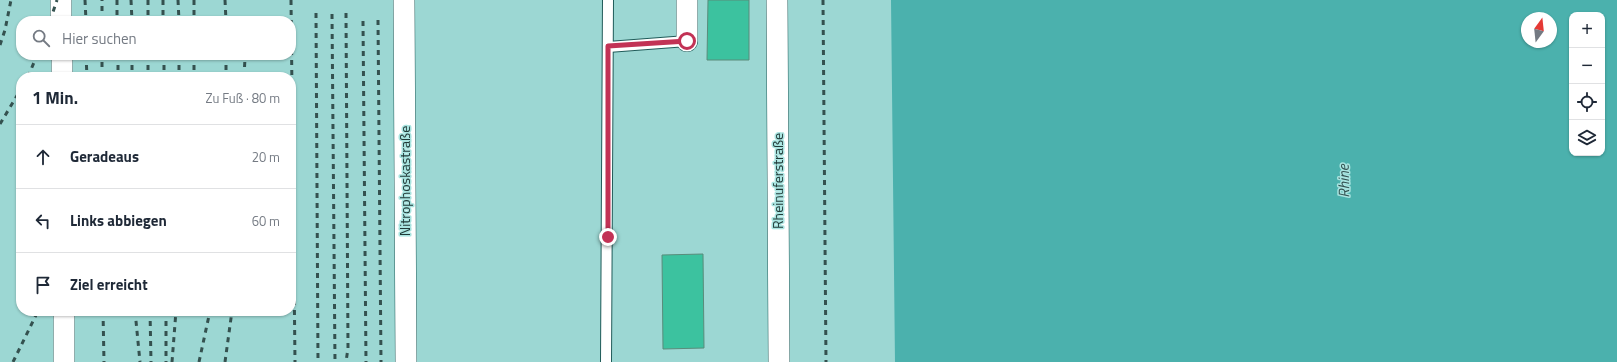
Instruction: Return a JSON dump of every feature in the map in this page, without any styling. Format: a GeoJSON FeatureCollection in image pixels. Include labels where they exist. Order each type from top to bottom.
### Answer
{"type":"FeatureCollection","features":[{"type":"Feature","properties":{"kind":"street"},"geometry":{"type":"LineString","coordinates":[[61,0],[61,16]]}},
{"type":"Feature","properties":{"kind":"street","name":"Nitrophoskastraße"},"geometry":{"type":"LineString","coordinates":[[404,0],[406,362]]}},
{"type":"Feature","properties":{"kind":"street"},"geometry":{"type":"LineString","coordinates":[[687,0],[687,41]]}},
{"type":"Feature","properties":{"kind":"street","name":"Rheinuferstraße"},"geometry":{"type":"LineString","coordinates":[[777,0],[779,362]]}},
{"type":"Feature","properties":{"kind":"street"},"geometry":{"type":"LineString","coordinates":[[62,60],[62,72]]}},
{"type":"Feature","properties":{"kind":"street"},"geometry":{"type":"LineString","coordinates":[[64,316],[64,362]]}},
{"type":"Feature","properties":{"kind":"lane"},"geometry":{"type":"LineString","coordinates":[[606,362],[608,0]]}},
{"type":"Feature","properties":{"kind":"lane"},"geometry":{"type":"LineString","coordinates":[[608,46],[687,41]]}},
{"type":"Feature","properties":{"kind":"water","name":"Rhine"},"geometry":{"type":"Polygon","coordinates":[[[891,0],[1617,0],[1617,362],[895,362],[891,0]]]}},
{"type":"Feature","properties":{"kind":"building"},"geometry":{"type":"Polygon","coordinates":[[[708,0],[749,0],[749,60],[707,60],[708,0]]]}},
{"type":"Feature","properties":{"kind":"building"},"geometry":{"type":"Polygon","coordinates":[[[703,254],[704,348],[663,349],[662,255],[703,254]]]}},
{"type":"Feature","properties":{"kind":"railway"},"geometry":{"type":"LineString","coordinates":[[0,45],[5,30],[11,0]]}},
{"type":"Feature","properties":{"kind":"railway"},"geometry":{"type":"LineString","coordinates":[[52,16],[57,0]]}},
{"type":"Feature","properties":{"kind":"railway"},"geometry":{"type":"LineString","coordinates":[[85,0],[86,16]]}},
{"type":"Feature","properties":{"kind":"railway"},"geometry":{"type":"LineString","coordinates":[[102,0],[102,16]]}},
{"type":"Feature","properties":{"kind":"railway"},"geometry":{"type":"LineString","coordinates":[[117,0],[117,16]]}},
{"type":"Feature","properties":{"kind":"railway"},"geometry":{"type":"LineString","coordinates":[[131,0],[132,16]]}},
{"type":"Feature","properties":{"kind":"railway"},"geometry":{"type":"LineString","coordinates":[[148,0],[148,16]]}},
{"type":"Feature","properties":{"kind":"railway"},"geometry":{"type":"LineString","coordinates":[[163,0],[163,16]]}},
{"type":"Feature","properties":{"kind":"railway"},"geometry":{"type":"LineString","coordinates":[[178,0],[179,16]]}},
{"type":"Feature","properties":{"kind":"railway"},"geometry":{"type":"LineString","coordinates":[[194,0],[194,16]]}},
{"type":"Feature","properties":{"kind":"railway"},"geometry":{"type":"LineString","coordinates":[[225,0],[226,16]]}},
{"type":"Feature","properties":{"kind":"railway"},"geometry":{"type":"LineString","coordinates":[[291,0],[291,16]]}},
{"type":"Feature","properties":{"kind":"railway"},"geometry":{"type":"LineString","coordinates":[[823,0],[826,362]]}},
{"type":"Feature","properties":{"kind":"railway"},"geometry":{"type":"LineString","coordinates":[[316,13],[318,362]]}},
{"type":"Feature","properties":{"kind":"railway"},"geometry":{"type":"LineString","coordinates":[[346,13],[348,348],[346,362]]}},
{"type":"Feature","properties":{"kind":"railway"},"geometry":{"type":"LineString","coordinates":[[332,14],[335,362]]}},
{"type":"Feature","properties":{"kind":"railway"},"geometry":{"type":"LineString","coordinates":[[378,20],[381,362]]}},
{"type":"Feature","properties":{"kind":"railway"},"geometry":{"type":"LineString","coordinates":[[363,21],[366,362]]}},
{"type":"Feature","properties":{"kind":"railway"},"geometry":{"type":"LineString","coordinates":[[30,72],[35,60]]}},
{"type":"Feature","properties":{"kind":"railway"},"geometry":{"type":"LineString","coordinates":[[86,60],[87,72]]}},
{"type":"Feature","properties":{"kind":"railway"},"geometry":{"type":"LineString","coordinates":[[102,60],[102,72]]}},
{"type":"Feature","properties":{"kind":"railway"},"geometry":{"type":"LineString","coordinates":[[118,60],[118,72]]}},
{"type":"Feature","properties":{"kind":"railway"},"geometry":{"type":"LineString","coordinates":[[132,60],[132,72]]}},
{"type":"Feature","properties":{"kind":"railway"},"geometry":{"type":"LineString","coordinates":[[148,60],[148,72]]}},
{"type":"Feature","properties":{"kind":"railway"},"geometry":{"type":"LineString","coordinates":[[164,60],[164,72]]}},
{"type":"Feature","properties":{"kind":"railway"},"geometry":{"type":"LineString","coordinates":[[179,60],[179,72]]}},
{"type":"Feature","properties":{"kind":"railway"},"geometry":{"type":"LineString","coordinates":[[194,60],[194,72]]}},
{"type":"Feature","properties":{"kind":"railway"},"geometry":{"type":"LineString","coordinates":[[226,60],[226,72]]}},
{"type":"Feature","properties":{"kind":"railway"},"geometry":{"type":"LineString","coordinates":[[244,72],[245,60]]}},
{"type":"Feature","properties":{"kind":"railway"},"geometry":{"type":"LineString","coordinates":[[292,60],[292,72]]}},
{"type":"Feature","properties":{"kind":"railway"},"geometry":{"type":"LineString","coordinates":[[0,124],[16,97]]}},
{"type":"Feature","properties":{"kind":"railway"},"geometry":{"type":"LineString","coordinates":[[13,362],[36,316]]}},
{"type":"Feature","properties":{"kind":"railway"},"geometry":{"type":"LineString","coordinates":[[103,316],[104,362]]}},
{"type":"Feature","properties":{"kind":"railway"},"geometry":{"type":"LineString","coordinates":[[135,316],[140,362]]}},
{"type":"Feature","properties":{"kind":"railway"},"geometry":{"type":"LineString","coordinates":[[150,316],[151,362]]}},
{"type":"Feature","properties":{"kind":"railway"},"geometry":{"type":"LineString","coordinates":[[166,316],[166,362]]}},
{"type":"Feature","properties":{"kind":"railway"},"geometry":{"type":"LineString","coordinates":[[172,362],[176,316]]}},
{"type":"Feature","properties":{"kind":"railway"},"geometry":{"type":"LineString","coordinates":[[199,362],[209,316]]}},
{"type":"Feature","properties":{"kind":"railway"},"geometry":{"type":"LineString","coordinates":[[225,362],[231,316]]}},
{"type":"Feature","properties":{"kind":"railway"},"geometry":{"type":"LineString","coordinates":[[294,316],[295,362]]}},
{"type":"Feature","properties":{"kind":"route"},"geometry":{"type":"LineString","coordinates":[[608,237],[608,46],[687,41]]}}]}
